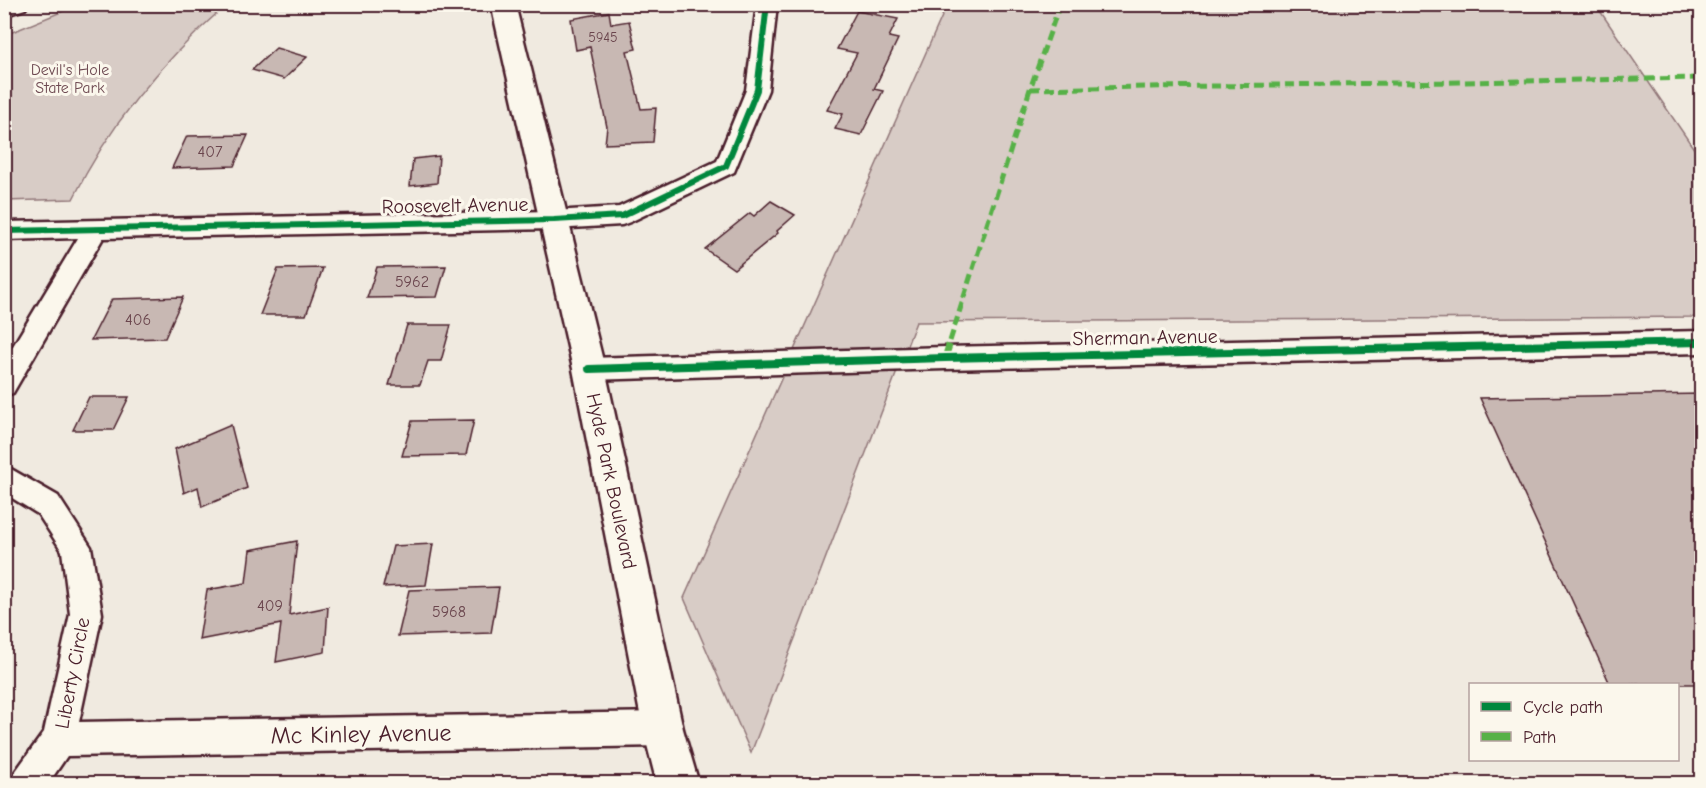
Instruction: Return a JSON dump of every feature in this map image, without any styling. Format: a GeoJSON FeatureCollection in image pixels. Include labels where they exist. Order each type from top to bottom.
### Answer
{"type":"FeatureCollection","features":[{"type":"Feature","properties":{"kind":"main road"},"geometry":{"type":"LineString","coordinates":[[4,9],[16,4]]}},
{"type":"Feature","properties":{"kind":"main road","name":"Hyde Park Boulevard"},"geometry":{"type":"LineString","coordinates":[[503,4],[589,369],[663,729],[678,783]]}},
{"type":"Feature","properties":{"kind":"street","name":"Roosevelt Avenue"},"geometry":{"type":"LineString","coordinates":[[4,231],[554,220],[621,216],[726,166],[756,90],[767,4]]}},
{"type":"Feature","properties":{"kind":"street"},"geometry":{"type":"LineString","coordinates":[[4,385],[96,229]]}},
{"type":"Feature","properties":{"kind":"street","name":"Sherman Avenue"},"geometry":{"type":"LineString","coordinates":[[589,369],[945,358],[1701,342]]}},
{"type":"Feature","properties":{"kind":"street","name":"Liberty Circle"},"geometry":{"type":"LineString","coordinates":[[4,477],[48,505],[76,547],[86,614],[59,739],[27,783]]}},
{"type":"Feature","properties":{"kind":"street","name":"Mc Kinley Avenue"},"geometry":{"type":"LineString","coordinates":[[59,739],[663,729]]}},
{"type":"Feature","properties":{"kind":"green space","name":"Devil's Hole State Park"},"geometry":{"type":"Polygon","coordinates":[[[78,5],[226,5],[181,48],[140,94],[104,145],[73,199],[5,201],[5,35],[78,5]]]}},
{"type":"Feature","properties":{"kind":"green space"},"geometry":{"type":"Polygon","coordinates":[[[947,5],[1596,5],[1701,159],[1701,317],[916,322],[751,753],[684,598],[947,5]]]}},
{"type":"Feature","properties":{"kind":"building"},"geometry":{"type":"Polygon","coordinates":[[[857,11],[898,19],[889,37],[898,39],[874,89],[883,91],[861,135],[835,129],[843,114],[827,110],[857,53],[837,49],[857,11]]]}},
{"type":"Feature","properties":{"kind":"building"},"geometry":{"type":"Polygon","coordinates":[[[609,12],[611,24],[629,21],[636,49],[627,51],[641,109],[656,108],[653,142],[605,144],[607,127],[590,47],[576,50],[571,19],[609,12]]]}},
{"type":"Feature","properties":{"kind":"building"},"geometry":{"type":"Polygon","coordinates":[[[276,48],[307,57],[284,79],[252,70],[276,48]]]}},
{"type":"Feature","properties":{"kind":"building"},"geometry":{"type":"Polygon","coordinates":[[[248,135],[234,166],[172,168],[187,136],[248,135]]]}},
{"type":"Feature","properties":{"kind":"building"},"geometry":{"type":"Polygon","coordinates":[[[439,156],[437,183],[410,186],[413,159],[439,156]]]}},
{"type":"Feature","properties":{"kind":"building"},"geometry":{"type":"Polygon","coordinates":[[[771,201],[795,215],[777,231],[778,233],[734,269],[705,249],[750,213],[754,216],[771,201]]]}},
{"type":"Feature","properties":{"kind":"building"},"geometry":{"type":"Polygon","coordinates":[[[446,266],[437,297],[367,298],[377,267],[446,266]]]}},
{"type":"Feature","properties":{"kind":"building"},"geometry":{"type":"Polygon","coordinates":[[[323,268],[306,315],[260,315],[278,269],[323,268]]]}},
{"type":"Feature","properties":{"kind":"building"},"geometry":{"type":"Polygon","coordinates":[[[183,297],[165,338],[91,340],[112,299],[183,297]]]}},
{"type":"Feature","properties":{"kind":"building"},"geometry":{"type":"Polygon","coordinates":[[[407,325],[451,325],[441,361],[428,361],[420,385],[389,385],[407,325]]]}},
{"type":"Feature","properties":{"kind":"building"},"geometry":{"type":"Polygon","coordinates":[[[1701,394],[1701,684],[1610,683],[1480,398],[1701,394]]]}},
{"type":"Feature","properties":{"kind":"building"},"geometry":{"type":"Polygon","coordinates":[[[89,397],[129,397],[113,430],[73,430],[89,397]]]}},
{"type":"Feature","properties":{"kind":"building"},"geometry":{"type":"Polygon","coordinates":[[[474,420],[466,455],[402,456],[412,421],[474,420]]]}},
{"type":"Feature","properties":{"kind":"building"},"geometry":{"type":"Polygon","coordinates":[[[231,425],[247,488],[202,507],[198,487],[184,493],[175,449],[231,425]]]}},
{"type":"Feature","properties":{"kind":"building"},"geometry":{"type":"Polygon","coordinates":[[[297,541],[289,615],[328,607],[325,652],[276,662],[281,624],[199,640],[207,590],[246,583],[250,550],[297,541]]]}},
{"type":"Feature","properties":{"kind":"building"},"geometry":{"type":"Polygon","coordinates":[[[433,544],[426,585],[383,587],[393,546],[433,544]]]}},
{"type":"Feature","properties":{"kind":"building"},"geometry":{"type":"Polygon","coordinates":[[[499,587],[491,633],[398,636],[409,590],[499,587]]]}},
{"type":"Feature","properties":{"kind":"marked path"},"geometry":{"type":"LineString","coordinates":[[945,358],[1030,89],[1060,4]]}},
{"type":"Feature","properties":{"kind":"marked path"},"geometry":{"type":"LineString","coordinates":[[1030,89],[1702,78]]}},
{"type":"Feature","properties":{"kind":"cycle path"},"geometry":{"type":"LineString","coordinates":[[4,231],[554,220],[622,216],[726,166],[757,90],[767,4]]}},
{"type":"Feature","properties":{"kind":"cycle path"},"geometry":{"type":"LineString","coordinates":[[589,369],[945,358],[1702,342]]}}]}
